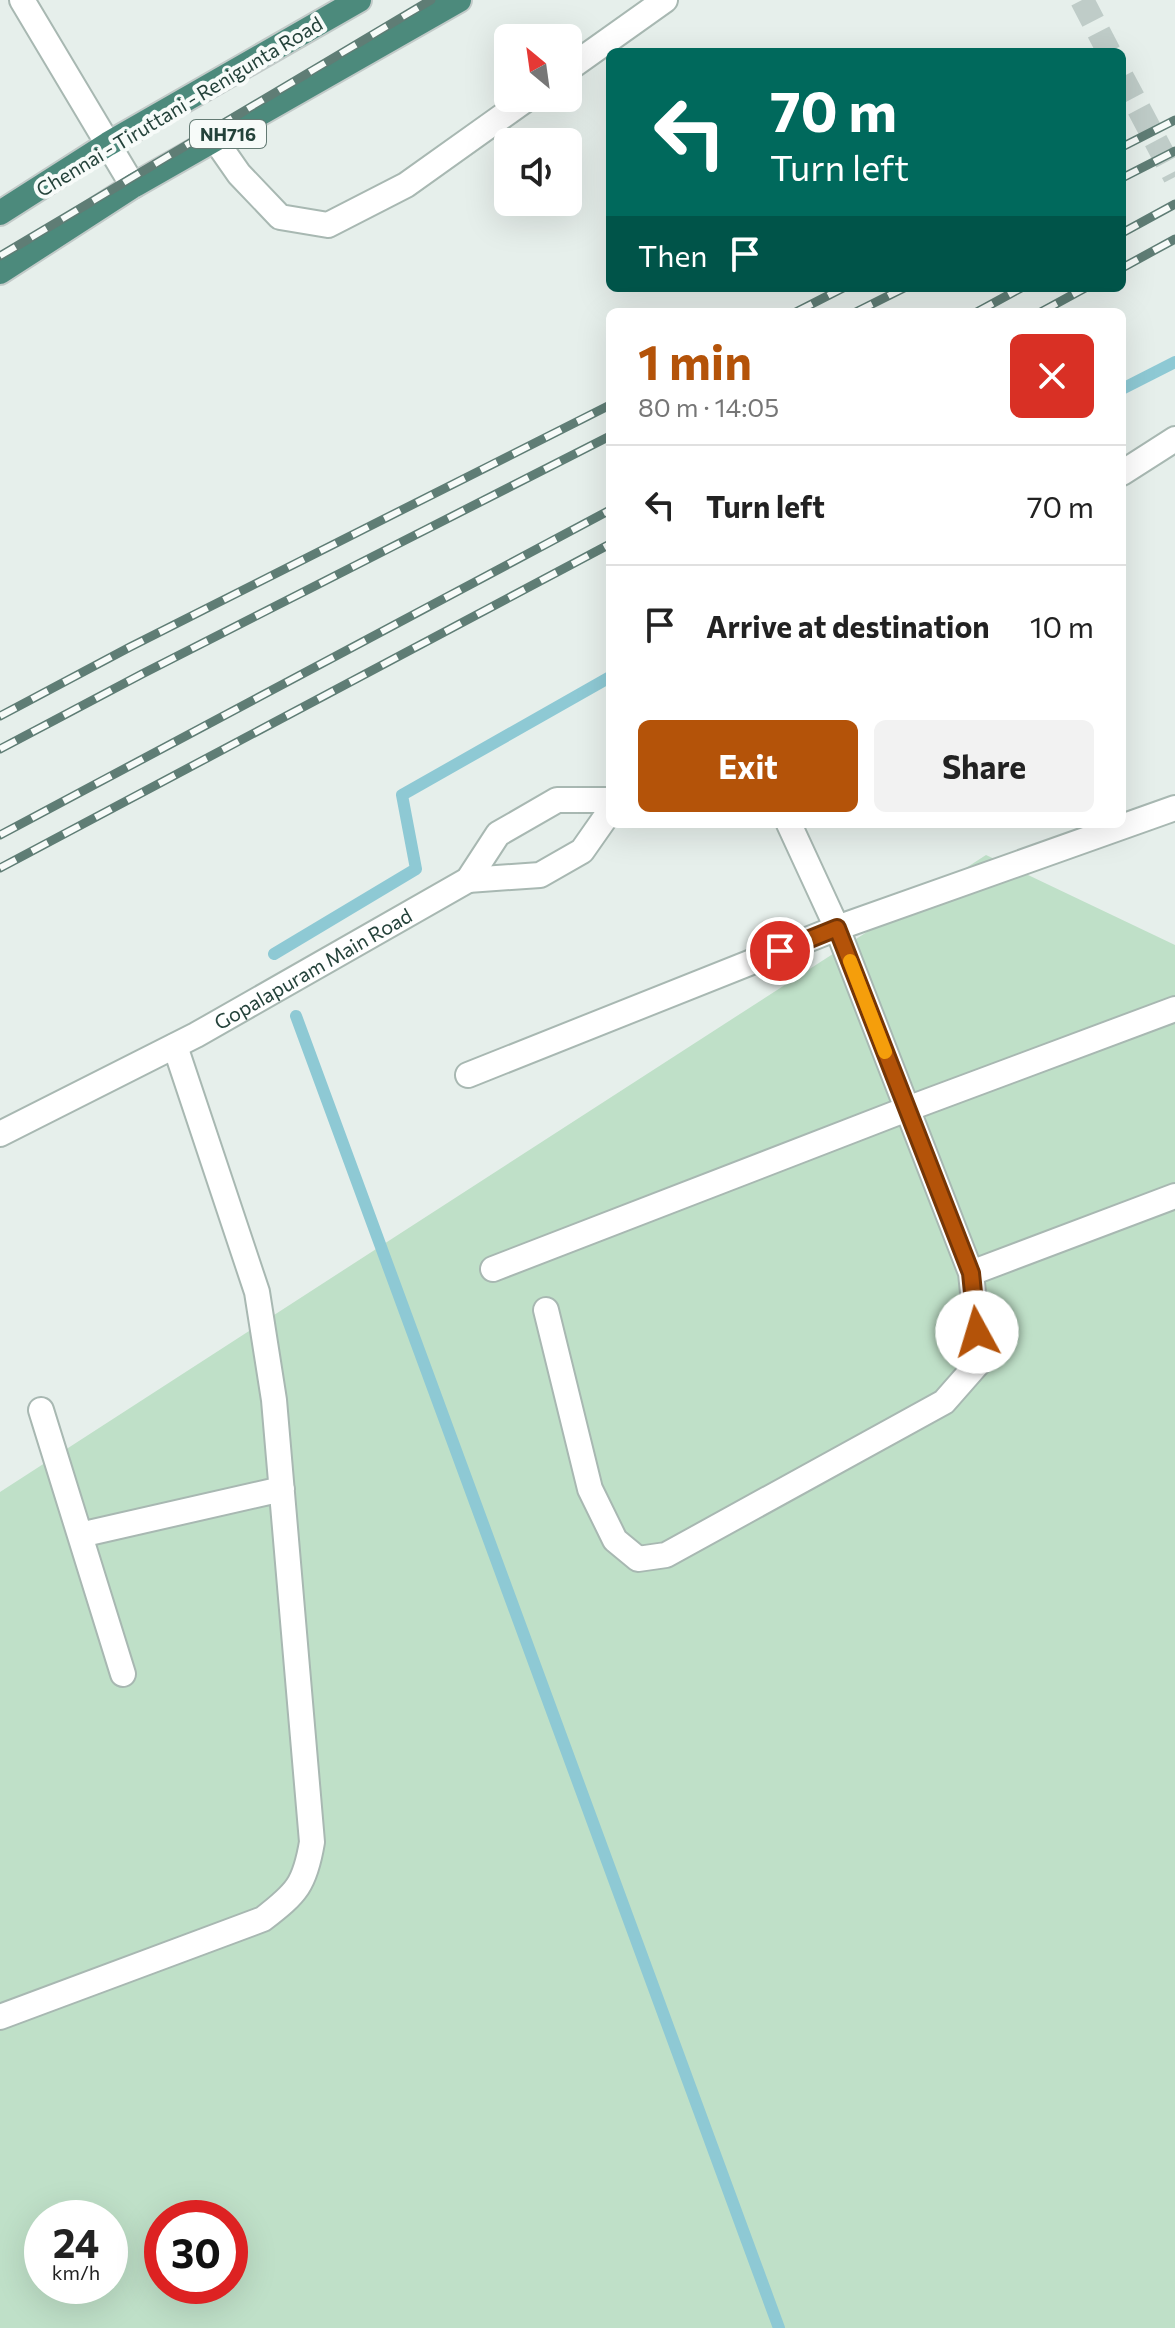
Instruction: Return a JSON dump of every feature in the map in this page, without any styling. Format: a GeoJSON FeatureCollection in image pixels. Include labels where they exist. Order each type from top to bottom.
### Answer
{"type":"FeatureCollection","features":[{"type":"Feature","properties":{"kind":"highway","name":"Chennai - Tiruttani - Renigunta Road"},"geometry":{"type":"LineString","coordinates":[[0,213],[108,144],[359,0]]}},
{"type":"Feature","properties":{"kind":"highway","name":"NH716"},"geometry":{"type":"LineString","coordinates":[[0,272],[133,186],[459,0]]}},
{"type":"Feature","properties":{"kind":"street"},"geometry":{"type":"LineString","coordinates":[[22,0],[133,186]]}},
{"type":"Feature","properties":{"kind":"street"},"geometry":{"type":"LineString","coordinates":[[582,59],[665,0]]}},
{"type":"Feature","properties":{"kind":"street"},"geometry":{"type":"LineString","coordinates":[[216,141],[239,174],[280,217],[328,225],[406,185],[508,112]]}},
{"type":"Feature","properties":{"kind":"street"},"geometry":{"type":"LineString","coordinates":[[1126,470],[1175,439]]}},
{"type":"Feature","properties":{"kind":"street","name":"Gopalapuram Main Road"},"geometry":{"type":"LineString","coordinates":[[0,1134],[175,1046],[468,880],[498,834],[557,800],[606,800]]}},
{"type":"Feature","properties":{"kind":"street"},"geometry":{"type":"LineString","coordinates":[[1126,825],[1175,808]]}},
{"type":"Feature","properties":{"kind":"street"},"geometry":{"type":"LineString","coordinates":[[468,880],[540,875],[582,851],[606,817]]}},
{"type":"Feature","properties":{"kind":"street"},"geometry":{"type":"LineString","coordinates":[[546,1310],[590,1489],[615,1540],[638,1559],[666,1555],[944,1402],[980,1361],[971,1273],[837,928],[791,828]]}},
{"type":"Feature","properties":{"kind":"street"},"geometry":{"type":"LineString","coordinates":[[468,1075],[837,928],[1119,828]]}},
{"type":"Feature","properties":{"kind":"street"},"geometry":{"type":"LineString","coordinates":[[493,1269],[1175,1009]]}},
{"type":"Feature","properties":{"kind":"street"},"geometry":{"type":"LineString","coordinates":[[0,2017],[263,1919],[289,1899],[307,1874],[312,1842],[282,1489],[274,1400],[257,1292],[175,1046]]}},
{"type":"Feature","properties":{"kind":"street"},"geometry":{"type":"LineString","coordinates":[[971,1273],[1175,1196]]}},
{"type":"Feature","properties":{"kind":"street"},"geometry":{"type":"LineString","coordinates":[[41,1410],[123,1674]]}},
{"type":"Feature","properties":{"kind":"street"},"geometry":{"type":"LineString","coordinates":[[80,1535],[282,1489]]}},
{"type":"Feature","properties":{"kind":"green space"},"geometry":{"type":"Polygon","coordinates":[[[986,855],[1175,945],[1175,2328],[0,2328],[0,1492],[986,855]]]}},
{"type":"Feature","properties":{"kind":"waterway"},"geometry":{"type":"LineString","coordinates":[[1126,387],[1175,362]]}},
{"type":"Feature","properties":{"kind":"waterway"},"geometry":{"type":"LineString","coordinates":[[274,954],[416,869],[402,795],[606,679]]}},
{"type":"Feature","properties":{"kind":"waterway"},"geometry":{"type":"LineString","coordinates":[[296,1016],[779,2328]]}},
{"type":"Feature","properties":{"kind":"tunnel"},"geometry":{"type":"LineString","coordinates":[[1082,0],[1107,48]]}},
{"type":"Feature","properties":{"kind":"tunnel"},"geometry":{"type":"LineString","coordinates":[[1126,85],[1175,177]]}},
{"type":"Feature","properties":{"kind":"railway"},"geometry":{"type":"LineString","coordinates":[[0,256],[431,0]]}},
{"type":"Feature","properties":{"kind":"railway"},"geometry":{"type":"LineString","coordinates":[[1126,145],[1175,120]]}},
{"type":"Feature","properties":{"kind":"railway"},"geometry":{"type":"LineString","coordinates":[[1126,176],[1175,151]]}},
{"type":"Feature","properties":{"kind":"railway"},"geometry":{"type":"LineString","coordinates":[[1126,231],[1175,204]]}},
{"type":"Feature","properties":{"kind":"railway"},"geometry":{"type":"LineString","coordinates":[[1126,266],[1175,239]]}},
{"type":"Feature","properties":{"kind":"railway"},"geometry":{"type":"LineString","coordinates":[[804,308],[835,292]]}},
{"type":"Feature","properties":{"kind":"railway"},"geometry":{"type":"LineString","coordinates":[[864,308],[896,292]]}},
{"type":"Feature","properties":{"kind":"railway"},"geometry":{"type":"LineString","coordinates":[[984,308],[1014,292]]}},
{"type":"Feature","properties":{"kind":"railway"},"geometry":{"type":"LineString","coordinates":[[1048,308],[1078,292]]}},
{"type":"Feature","properties":{"kind":"railway"},"geometry":{"type":"LineString","coordinates":[[0,716],[130,647],[606,407]]}},
{"type":"Feature","properties":{"kind":"railway"},"geometry":{"type":"LineString","coordinates":[[0,749],[606,438]]}},
{"type":"Feature","properties":{"kind":"railway"},"geometry":{"type":"LineString","coordinates":[[0,835],[606,512]]}},
{"type":"Feature","properties":{"kind":"railway"},"geometry":{"type":"LineString","coordinates":[[0,868],[606,546]]}},
{"type":"Feature","properties":{"kind":"slow traffic"},"geometry":{"type":"LineString","coordinates":[[850,961],[885,1052]]}},
{"type":"Feature","properties":{"kind":"route"},"geometry":{"type":"LineString","coordinates":[[780,951],[837,928],[971,1273],[977,1332]]}}]}
